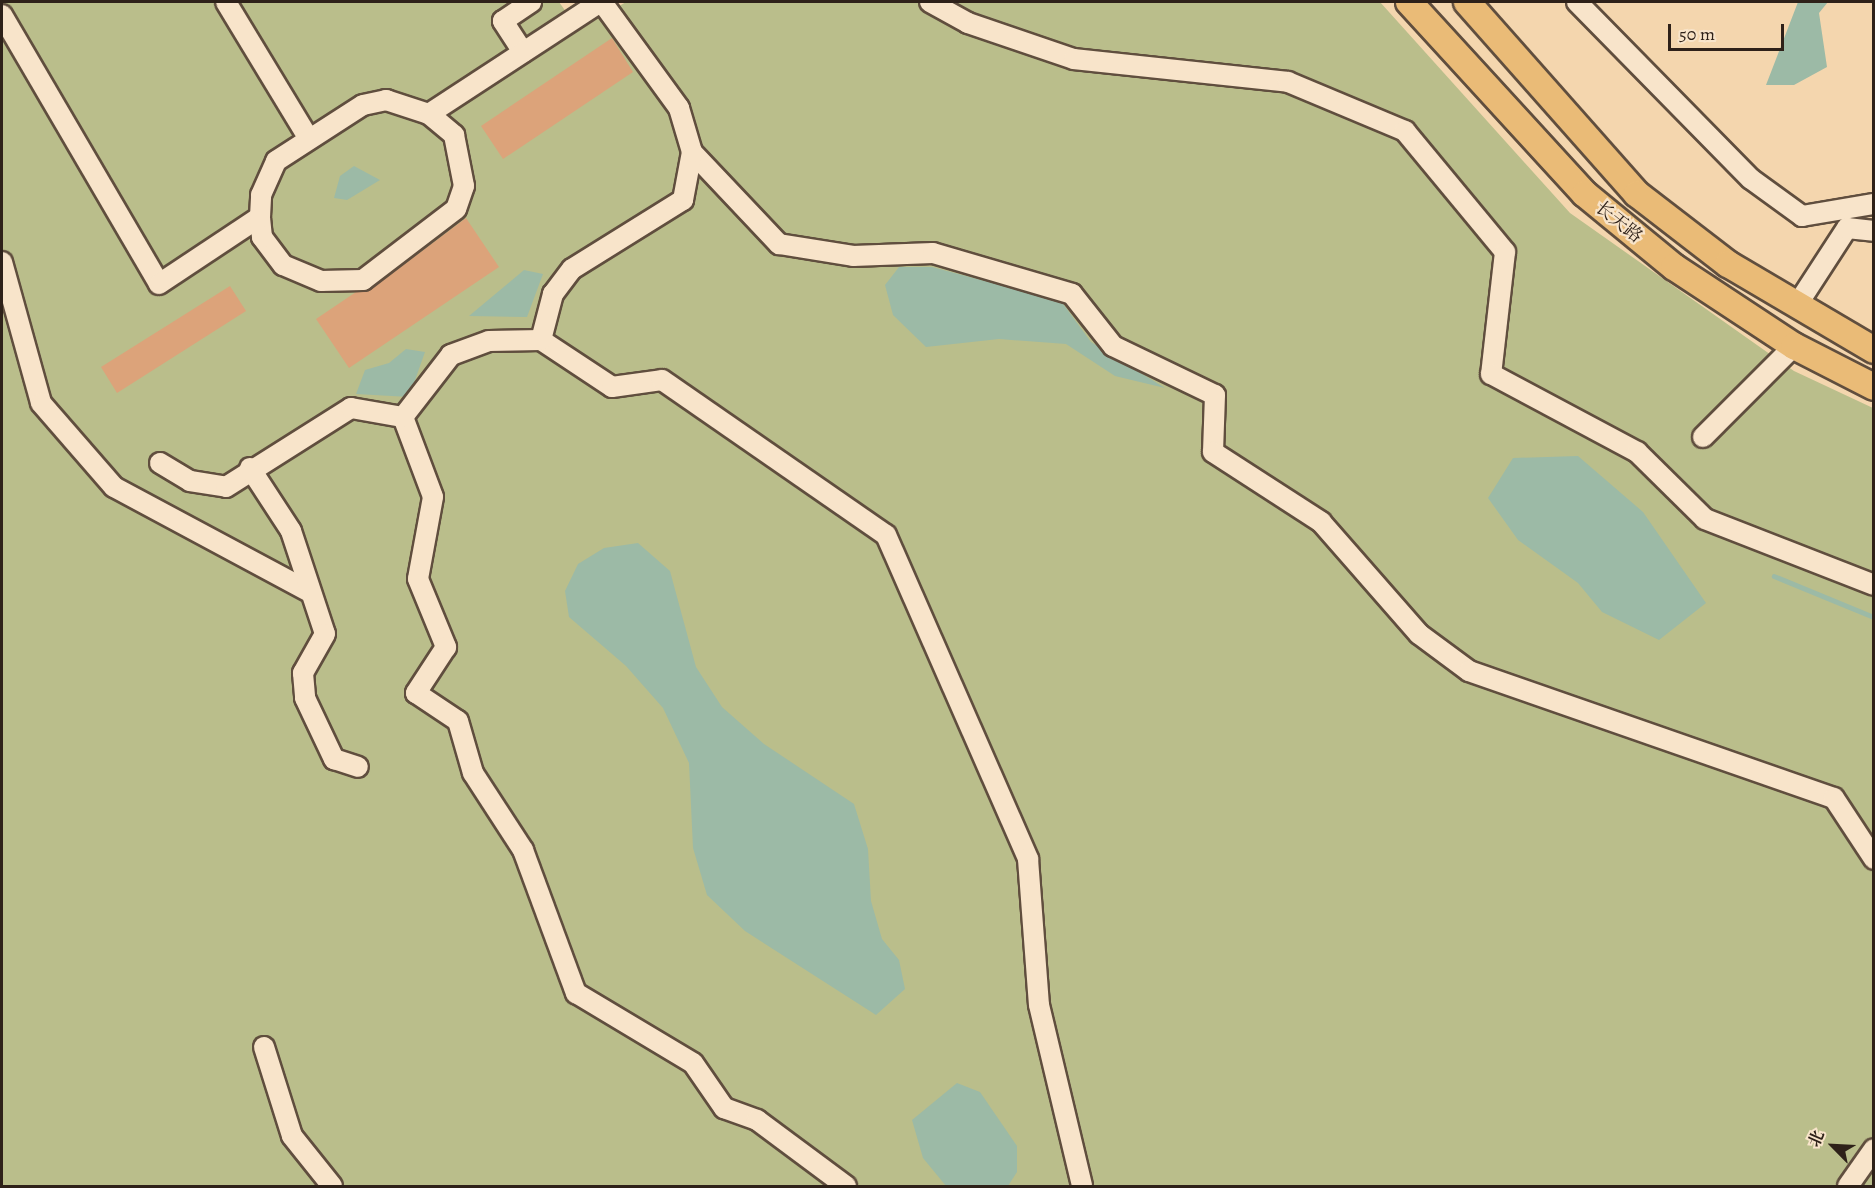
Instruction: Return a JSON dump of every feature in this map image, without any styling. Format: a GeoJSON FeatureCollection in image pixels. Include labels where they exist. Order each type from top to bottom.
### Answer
{"type":"FeatureCollection","features":[{"type":"Feature","properties":{"kind":"main road","name":"长天路"},"geometry":{"type":"LineString","coordinates":[[1409,2],[1585,194],[1674,267],[1794,346],[1874,387]]}},
{"type":"Feature","properties":{"kind":"main road","name":"长天路"},"geometry":{"type":"LineString","coordinates":[[1467,2],[1637,194],[1728,264],[1797,305],[1872,344]]}},
{"type":"Feature","properties":{"kind":"street"},"geometry":{"type":"LineString","coordinates":[[226,2],[309,139]]}},
{"type":"Feature","properties":{"kind":"street"},"geometry":{"type":"LineString","coordinates":[[523,52],[503,21],[532,2]]}},
{"type":"Feature","properties":{"kind":"street"},"geometry":{"type":"LineString","coordinates":[[429,114],[601,2],[679,108],[692,152],[779,244],[853,256],[933,253],[1072,294],[1113,346],[1215,395],[1213,452],[1321,522],[1419,634],[1468,671],[1834,798],[1874,859]]}},
{"type":"Feature","properties":{"kind":"street"},"geometry":{"type":"LineString","coordinates":[[930,2],[968,23],[1074,59],[1288,82],[1405,131],[1504,252],[1491,374],[1637,452],[1705,519],[1874,585]]}},
{"type":"Feature","properties":{"kind":"street"},"geometry":{"type":"LineString","coordinates":[[1578,2],[1751,179],[1802,216],[1874,204]]}},
{"type":"Feature","properties":{"kind":"street"},"geometry":{"type":"LineString","coordinates":[[2,15],[159,284],[260,217]]}},
{"type":"Feature","properties":{"kind":"street"},"geometry":{"type":"LineString","coordinates":[[386,100],[429,114],[454,135],[462,158],[464,186],[456,209],[363,280],[321,281],[283,265],[262,237],[260,217],[261,195],[276,161],[363,105],[386,100]]}},
{"type":"Feature","properties":{"kind":"street"},"geometry":{"type":"LineString","coordinates":[[541,340],[553,294],[572,269],[683,200],[692,152]]}},
{"type":"Feature","properties":{"kind":"street"},"geometry":{"type":"LineString","coordinates":[[1797,305],[1847,228],[1850,208]]}},
{"type":"Feature","properties":{"kind":"street"},"geometry":{"type":"LineString","coordinates":[[1847,228],[1874,231]]}},
{"type":"Feature","properties":{"kind":"street"},"geometry":{"type":"LineString","coordinates":[[2,262],[41,403],[114,487],[310,592]]}},
{"type":"Feature","properties":{"kind":"street"},"geometry":{"type":"LineString","coordinates":[[403,417],[451,356],[489,341],[541,340],[612,387],[662,380],[886,535],[1028,859],[1039,1005],[1082,1186]]}},
{"type":"Feature","properties":{"kind":"street"},"geometry":{"type":"LineString","coordinates":[[1703,437],[1794,346]]}},
{"type":"Feature","properties":{"kind":"street"},"geometry":{"type":"LineString","coordinates":[[160,464],[190,481],[226,487],[250,468],[351,408],[403,417]]}},
{"type":"Feature","properties":{"kind":"street"},"geometry":{"type":"LineString","coordinates":[[403,417],[433,497],[418,579],[446,647],[416,693],[458,721],[473,773],[523,850],[576,993],[693,1063],[724,1108],[757,1120],[846,1186]]}},
{"type":"Feature","properties":{"kind":"street"},"geometry":{"type":"LineString","coordinates":[[250,468],[291,531],[325,634],[303,673],[305,698],[334,759],[358,767]]}},
{"type":"Feature","properties":{"kind":"street"},"geometry":{"type":"LineString","coordinates":[[264,1047],[292,1136],[332,1186]]}},
{"type":"Feature","properties":{"kind":"street"},"geometry":{"type":"LineString","coordinates":[[1848,1186],[1874,1149]]}},
{"type":"Feature","properties":{"kind":"green space"},"geometry":{"type":"Polygon","coordinates":[[[2,2],[559,2],[579,30],[626,2],[1380,2],[1570,213],[1794,371],[1873,408],[1873,1186],[2,1186],[2,2]]]}},
{"type":"Feature","properties":{"kind":"shaded area"},"geometry":{"type":"Polygon","coordinates":[[[1798,2],[1828,2],[1819,13],[1827,67],[1794,85],[1766,85],[1798,2]]]}},
{"type":"Feature","properties":{"kind":"shaded area"},"geometry":{"type":"Polygon","coordinates":[[[354,166],[380,180],[347,200],[334,198],[340,176],[354,166]]]}},
{"type":"Feature","properties":{"kind":"shaded area"},"geometry":{"type":"Polygon","coordinates":[[[899,267],[932,267],[1061,301],[1091,342],[1165,388],[1115,376],[1066,344],[999,339],[926,347],[893,315],[885,285],[899,267]]]}},
{"type":"Feature","properties":{"kind":"shaded area"},"geometry":{"type":"Polygon","coordinates":[[[524,270],[543,274],[527,317],[469,316],[524,270]]]}},
{"type":"Feature","properties":{"kind":"shaded area"},"geometry":{"type":"Polygon","coordinates":[[[406,349],[425,352],[409,397],[356,394],[365,370],[389,363],[406,349]]]}},
{"type":"Feature","properties":{"kind":"shaded area"},"geometry":{"type":"Polygon","coordinates":[[[1578,456],[1643,512],[1706,603],[1659,640],[1602,612],[1578,583],[1518,540],[1488,498],[1513,458],[1578,456]]]}},
{"type":"Feature","properties":{"kind":"shaded area"},"geometry":{"type":"Polygon","coordinates":[[[638,543],[670,571],[696,667],[722,707],[764,744],[854,804],[868,849],[871,901],[882,939],[899,960],[905,989],[876,1015],[745,931],[707,895],[693,848],[689,763],[663,708],[626,666],[569,617],[565,591],[578,564],[604,548],[638,543]]]}},
{"type":"Feature","properties":{"kind":"shaded area"},"geometry":{"type":"Polygon","coordinates":[[[957,1083],[980,1092],[1017,1146],[1017,1172],[1008,1186],[946,1186],[923,1158],[912,1120],[957,1083]]]}},
{"type":"Feature","properties":{"kind":"building"},"geometry":{"type":"Polygon","coordinates":[[[612,38],[633,72],[503,159],[481,126],[612,38]]]}},
{"type":"Feature","properties":{"kind":"building"},"geometry":{"type":"Polygon","coordinates":[[[466,218],[499,267],[349,368],[316,319],[356,292],[370,290],[466,218]]]}},
{"type":"Feature","properties":{"kind":"building"},"geometry":{"type":"Polygon","coordinates":[[[230,286],[246,311],[117,393],[101,367],[230,286]]]}},
{"type":"Feature","properties":{"kind":"waterway"},"geometry":{"type":"LineString","coordinates":[[1774,576],[1874,617]]}}]}
